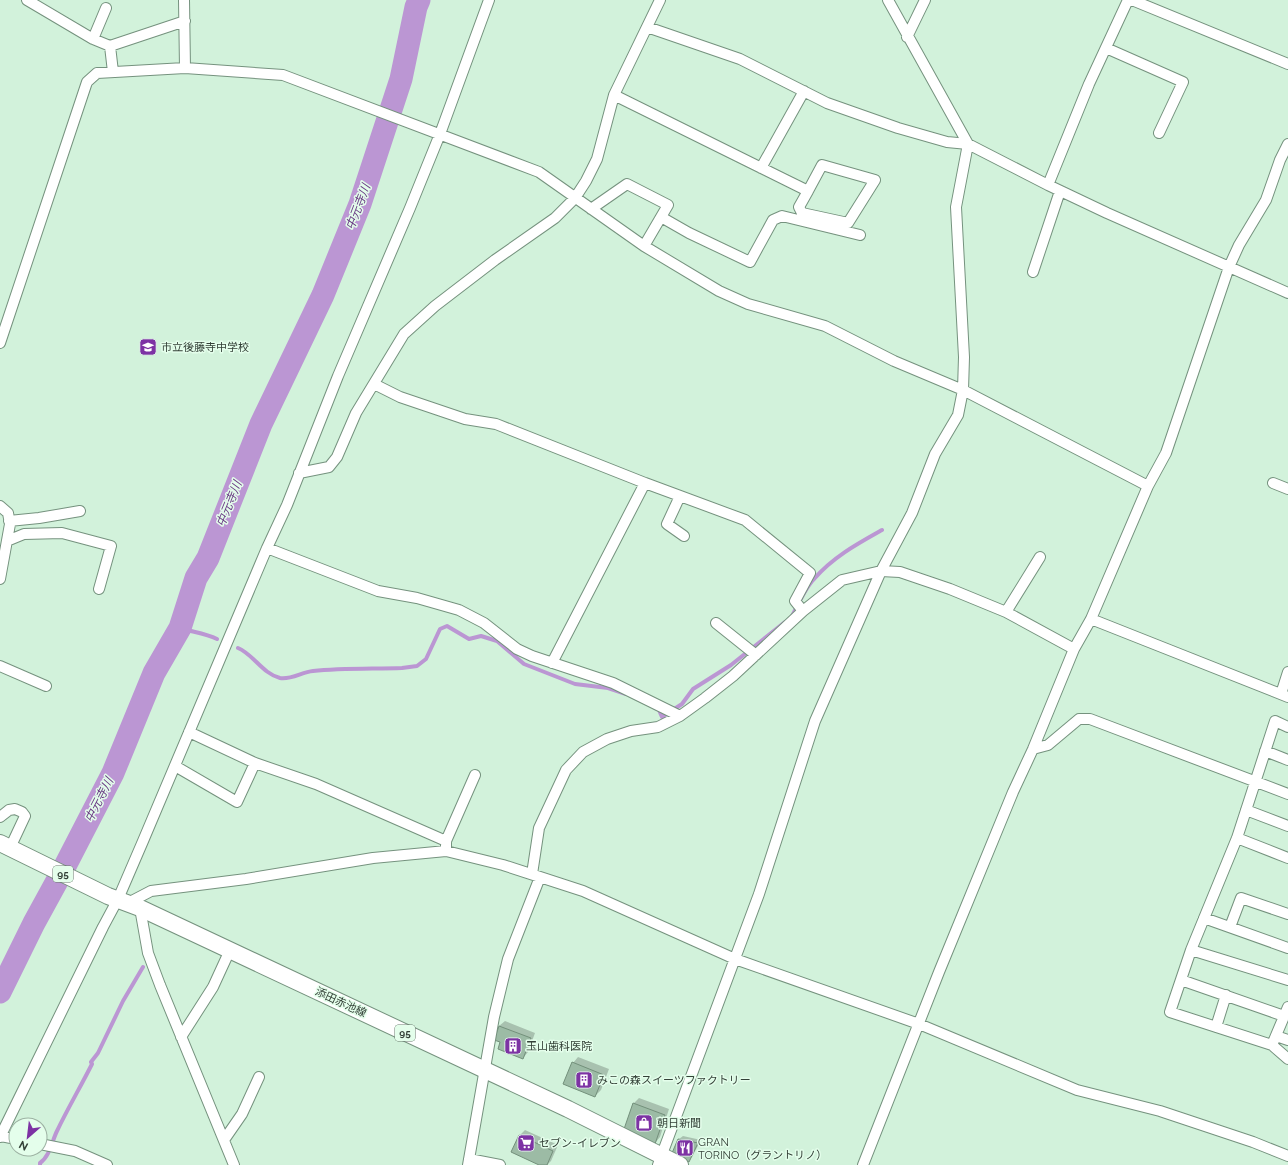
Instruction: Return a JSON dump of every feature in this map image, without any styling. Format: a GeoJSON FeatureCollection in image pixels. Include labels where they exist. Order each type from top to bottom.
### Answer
{"type":"FeatureCollection","features":[{"type":"Feature","properties":{"kind":"main road","name":"添田赤池線"},"geometry":{"type":"LineString","coordinates":[[9,847],[568,1108],[660,1160],[680,1165]]}},
{"type":"Feature","properties":{"kind":"street"},"geometry":{"type":"LineString","coordinates":[[27,0],[93,39],[110,46],[185,21]]}},
{"type":"Feature","properties":{"kind":"street"},"geometry":{"type":"LineString","coordinates":[[184,0],[185,68]]}},
{"type":"Feature","properties":{"kind":"street"},"geometry":{"type":"LineString","coordinates":[[0,1136],[103,926],[124,902],[174,766],[287,506],[338,376],[410,208],[440,134],[490,0]]}},
{"type":"Feature","properties":{"kind":"street"},"geometry":{"type":"LineString","coordinates":[[299,473],[329,467],[337,457],[356,413],[404,334],[435,306],[495,260],[555,218],[575,198],[586,181],[597,159],[614,95],[660,0]]}},
{"type":"Feature","properties":{"kind":"street"},"geometry":{"type":"LineString","coordinates":[[660,1160],[735,959],[779,834],[815,721],[881,571],[912,513],[935,454],[958,415],[963,390],[964,357],[956,207],[968,144],[907,37],[888,0]]}},
{"type":"Feature","properties":{"kind":"street"},"geometry":{"type":"LineString","coordinates":[[907,37],[925,0]]}},
{"type":"Feature","properties":{"kind":"street"},"geometry":{"type":"LineString","coordinates":[[1048,185],[1089,84],[1128,0]]}},
{"type":"Feature","properties":{"kind":"street"},"geometry":{"type":"LineString","coordinates":[[1132,0],[1288,64]]}},
{"type":"Feature","properties":{"kind":"street"},"geometry":{"type":"LineString","coordinates":[[93,39],[106,8]]}},
{"type":"Feature","properties":{"kind":"street"},"geometry":{"type":"LineString","coordinates":[[647,27],[740,59],[826,103],[898,128],[947,142],[968,144],[1107,213],[1288,293]]}},
{"type":"Feature","properties":{"kind":"street"},"geometry":{"type":"LineString","coordinates":[[110,46],[113,72]]}},
{"type":"Feature","properties":{"kind":"street"},"geometry":{"type":"LineString","coordinates":[[1106,48],[1183,82],[1159,133]]}},
{"type":"Feature","properties":{"kind":"street"},"geometry":{"type":"LineString","coordinates":[[0,343],[87,82],[97,73],[185,68],[283,75],[539,172],[644,246],[719,291],[748,304],[825,326],[894,361],[963,390],[1148,486]]}},
{"type":"Feature","properties":{"kind":"street"},"geometry":{"type":"LineString","coordinates":[[761,168],[804,92]]}},
{"type":"Feature","properties":{"kind":"street"},"geometry":{"type":"LineString","coordinates":[[614,95],[808,191]]}},
{"type":"Feature","properties":{"kind":"street"},"geometry":{"type":"LineString","coordinates":[[863,1165],[939,972],[1013,792],[1033,749],[1074,649],[1091,619],[1148,486],[1166,453],[1229,267],[1239,245],[1266,200],[1280,160],[1288,144]]}},
{"type":"Feature","properties":{"kind":"street"},"geometry":{"type":"LineString","coordinates":[[822,165],[875,180],[848,223],[802,214],[799,207],[808,191],[822,165]]}},
{"type":"Feature","properties":{"kind":"street"},"geometry":{"type":"LineString","coordinates":[[591,209],[627,184],[668,205],[644,246]]}},
{"type":"Feature","properties":{"kind":"street"},"geometry":{"type":"LineString","coordinates":[[1033,272],[1060,191]]}},
{"type":"Feature","properties":{"kind":"street"},"geometry":{"type":"LineString","coordinates":[[661,217],[689,233],[750,262],[773,220],[782,216],[860,235]]}},
{"type":"Feature","properties":{"kind":"street"},"geometry":{"type":"LineString","coordinates":[[374,384],[400,397],[465,419],[496,424],[645,483],[745,520],[810,573],[795,601],[803,611]]}},
{"type":"Feature","properties":{"kind":"street"},"geometry":{"type":"LineString","coordinates":[[552,663],[645,483]]}},
{"type":"Feature","properties":{"kind":"street"},"geometry":{"type":"LineString","coordinates":[[1273,483],[1288,489]]}},
{"type":"Feature","properties":{"kind":"street"},"geometry":{"type":"LineString","coordinates":[[680,496],[666,524],[684,536]]}},
{"type":"Feature","properties":{"kind":"street"},"geometry":{"type":"LineString","coordinates":[[0,506],[8,513],[10,524],[0,579]]}},
{"type":"Feature","properties":{"kind":"street"},"geometry":{"type":"LineString","coordinates":[[9,521],[39,518],[80,511]]}},
{"type":"Feature","properties":{"kind":"street"},"geometry":{"type":"LineString","coordinates":[[7,541],[24,534],[62,533],[112,546],[99,589]]}},
{"type":"Feature","properties":{"kind":"street"},"geometry":{"type":"LineString","coordinates":[[268,548],[378,591],[417,598],[459,610],[484,623],[517,649],[532,656],[613,683],[680,716]]}},
{"type":"Feature","properties":{"kind":"street"},"geometry":{"type":"LineString","coordinates":[[1006,612],[1040,557]]}},
{"type":"Feature","properties":{"kind":"street"},"geometry":{"type":"LineString","coordinates":[[500,1165],[468,1162],[494,1017],[508,959],[536,876],[539,828],[566,770],[583,752],[607,739],[631,731],[658,727],[680,716],[706,698],[756,655],[803,611],[842,580],[881,571],[900,572],[950,589],[1006,612],[1074,649]]}},
{"type":"Feature","properties":{"kind":"street"},"geometry":{"type":"LineString","coordinates":[[1091,619],[1284,695],[1288,672]]}},
{"type":"Feature","properties":{"kind":"street"},"geometry":{"type":"LineString","coordinates":[[716,624],[756,655]]}},
{"type":"Feature","properties":{"kind":"street"},"geometry":{"type":"LineString","coordinates":[[0,666],[46,686]]}},
{"type":"Feature","properties":{"kind":"street"},"geometry":{"type":"LineString","coordinates":[[1033,749],[1048,745],[1079,720],[1090,719],[1288,794]]}},
{"type":"Feature","properties":{"kind":"street"},"geometry":{"type":"LineString","coordinates":[[1288,727],[1275,722],[1237,838],[1204,918],[1170,1012],[1216,1027],[1274,1040],[1288,1040]]}},
{"type":"Feature","properties":{"kind":"street"},"geometry":{"type":"LineString","coordinates":[[189,732],[255,763],[316,784],[446,846],[583,891],[735,959],[919,1024],[1077,1090],[1160,1111],[1253,1142],[1288,1156]]}},
{"type":"Feature","properties":{"kind":"street"},"geometry":{"type":"LineString","coordinates":[[1265,751],[1288,760]]}},
{"type":"Feature","properties":{"kind":"street"},"geometry":{"type":"LineString","coordinates":[[174,766],[238,802],[255,763]]}},
{"type":"Feature","properties":{"kind":"street"},"geometry":{"type":"LineString","coordinates":[[446,846],[475,775]]}},
{"type":"Feature","properties":{"kind":"street"},"geometry":{"type":"LineString","coordinates":[[0,816],[9,810],[15,809],[22,812],[24,816],[9,847]]}},
{"type":"Feature","properties":{"kind":"street"},"geometry":{"type":"LineString","coordinates":[[1246,810],[1288,826]]}},
{"type":"Feature","properties":{"kind":"street"},"geometry":{"type":"LineString","coordinates":[[1237,838],[1288,858]]}},
{"type":"Feature","properties":{"kind":"street"},"geometry":{"type":"LineString","coordinates":[[124,902],[151,891],[246,879],[446,846]]}},
{"type":"Feature","properties":{"kind":"street"},"geometry":{"type":"LineString","coordinates":[[1230,927],[1241,898],[1288,914]]}},
{"type":"Feature","properties":{"kind":"street"},"geometry":{"type":"LineString","coordinates":[[124,902],[148,953],[234,1165]]}},
{"type":"Feature","properties":{"kind":"street"},"geometry":{"type":"LineString","coordinates":[[1204,918],[1288,948]]}},
{"type":"Feature","properties":{"kind":"street"},"geometry":{"type":"LineString","coordinates":[[181,1037],[213,987],[230,950]]}},
{"type":"Feature","properties":{"kind":"street"},"geometry":{"type":"LineString","coordinates":[[1192,950],[1288,980]]}},
{"type":"Feature","properties":{"kind":"street"},"geometry":{"type":"LineString","coordinates":[[1181,980],[1226,996],[1286,1011],[1274,1040]]}},
{"type":"Feature","properties":{"kind":"street"},"geometry":{"type":"LineString","coordinates":[[1216,1027],[1226,996]]}},
{"type":"Feature","properties":{"kind":"street"},"geometry":{"type":"LineString","coordinates":[[1274,1040],[1288,1059]]}},
{"type":"Feature","properties":{"kind":"street"},"geometry":{"type":"LineString","coordinates":[[224,1140],[242,1114],[259,1077]]}},
{"type":"Feature","properties":{"kind":"street"},"geometry":{"type":"LineString","coordinates":[[48,1146],[75,1151],[107,1165]]}},
{"type":"Feature","properties":{"kind":"building","name":"玉山歯科医院"},"geometry":{"type":"Polygon","coordinates":[[[499,1026],[531,1038],[523,1059],[498,1049],[500,1042],[494,1040],[499,1026]]]}},
{"type":"Feature","properties":{"kind":"building","name":"みこの森スイーツファクトリー"},"geometry":{"type":"Polygon","coordinates":[[[572,1062],[604,1075],[595,1097],[563,1084],[572,1062]]]}},
{"type":"Feature","properties":{"kind":"building","name":"朝日新聞"},"geometry":{"type":"Polygon","coordinates":[[[633,1103],[665,1115],[655,1144],[623,1132],[633,1103]]]}},
{"type":"Feature","properties":{"kind":"building","name":"セブン-イレブン"},"geometry":{"type":"Polygon","coordinates":[[[519,1135],[553,1151],[547,1165],[539,1165],[511,1152],[519,1135]]]}},
{"type":"Feature","properties":{"kind":"building","name":"GRAN TORINO（グラントリノ）"},"geometry":{"type":"Polygon","coordinates":[[[678,1139],[698,1143],[689,1162],[672,1153],[678,1139]]]}},
{"type":"Feature","properties":{"kind":"waterway","name":"中元寺川"},"geometry":{"type":"LineString","coordinates":[[0,992],[34,923],[113,773],[154,673],[180,628],[196,578],[208,558],[261,424],[323,295],[360,204],[401,79],[416,7],[419,0]]}},
{"type":"Feature","properties":{"kind":"waterway"},"geometry":{"type":"LineString","coordinates":[[792,616],[808,587],[821,571],[846,552],[882,530]]}},
{"type":"Feature","properties":{"kind":"waterway"},"geometry":{"type":"LineString","coordinates":[[655,708],[659,710],[662,717],[682,704],[693,689],[731,665],[785,622]]}},
{"type":"Feature","properties":{"kind":"waterway"},"geometry":{"type":"LineString","coordinates":[[238,648],[268,672],[280,678],[288,678],[309,672],[324,670],[402,668],[417,666],[426,659],[440,629],[447,626],[469,639],[481,636],[497,641],[524,664],[575,684],[608,688],[626,694]]}},
{"type":"Feature","properties":{"kind":"waterway"},"geometry":{"type":"LineString","coordinates":[[180,628],[208,635],[217,639]]}},
{"type":"Feature","properties":{"kind":"waterway"},"geometry":{"type":"LineString","coordinates":[[40,1165],[46,1156],[61,1122],[92,1064],[91,1062],[98,1053],[123,1001],[143,967]]}},
{"type":"Feature","properties":{"kind":"place","name":"市立後藤寺中学校"},"geometry":{"type":"Point","coordinates":[148,347]}},
{"type":"Feature","properties":{"kind":"place","name":"玉山歯科医院"},"geometry":{"type":"Point","coordinates":[513,1046]}},
{"type":"Feature","properties":{"kind":"place","name":"みこの森スイーツファクトリー"},"geometry":{"type":"Point","coordinates":[584,1080]}},
{"type":"Feature","properties":{"kind":"place","name":"朝日新聞"},"geometry":{"type":"Point","coordinates":[644,1123]}},
{"type":"Feature","properties":{"kind":"place","name":"セブン-イレブン"},"geometry":{"type":"Point","coordinates":[526,1143]}},
{"type":"Feature","properties":{"kind":"place","name":"GRAN TORINO（グラントリノ）"},"geometry":{"type":"Point","coordinates":[685,1148]}}]}
